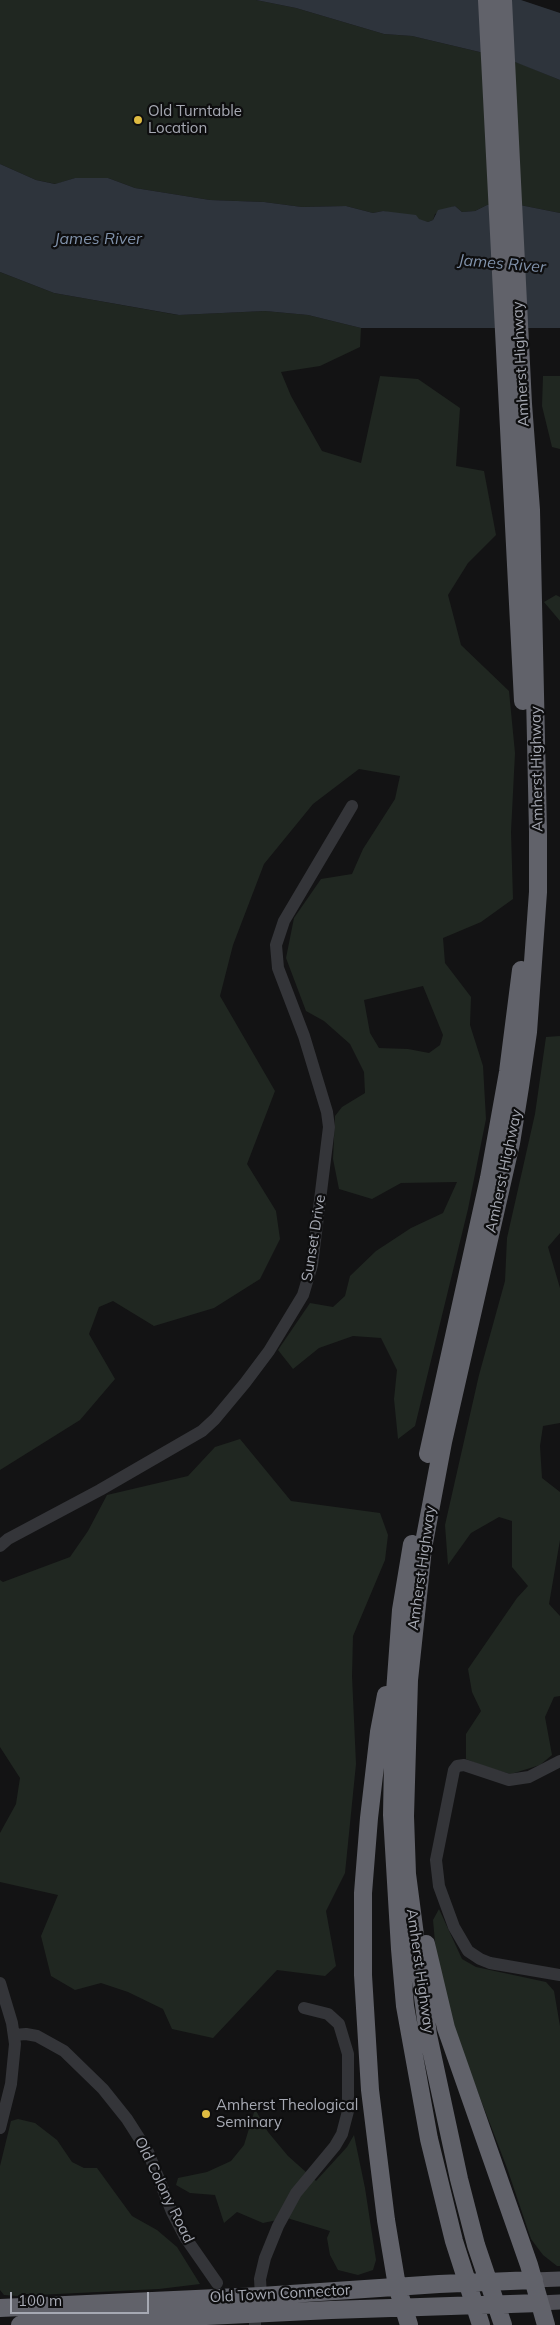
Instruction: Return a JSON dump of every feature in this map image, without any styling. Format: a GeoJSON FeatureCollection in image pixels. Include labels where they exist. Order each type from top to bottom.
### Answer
{"type":"FeatureCollection","features":[{"type":"Feature","properties":{"kind":"highway","name":"Amherst Highway"},"geometry":{"type":"LineString","coordinates":[[487,0],[515,404],[531,510],[538,892],[528,1032],[511,1143],[430,1509],[414,1618],[406,1750],[407,1874],[428,2035],[459,2180],[476,2245],[503,2325]]}},
{"type":"Feature","properties":{"kind":"highway","name":"Amherst Highway"},"geometry":{"type":"LineString","coordinates":[[481,2325],[454,2241],[429,2139],[405,2006],[395,1890],[392,1785],[394,1706],[402,1610],[437,1411],[489,1178],[508,1072],[522,966],[527,887],[528,826],[503,0]]}},
{"type":"Feature","properties":{"kind":"highway"},"geometry":{"type":"LineString","coordinates":[[402,1610],[379,1732],[369,1818],[363,1893],[363,1966],[370,2090],[397,2286],[409,2325]]}},
{"type":"Feature","properties":{"kind":"highway"},"geometry":{"type":"LineString","coordinates":[[406,1750],[418,1890],[434,1981],[446,2028],[534,2280],[546,2325]]}},
{"type":"Feature","properties":{"kind":"highway","name":"Old Town Connector"},"geometry":{"type":"LineString","coordinates":[[0,2308],[261,2296],[397,2286],[534,2280]]}},
{"type":"Feature","properties":{"kind":"highway","name":"Old Town Connector"},"geometry":{"type":"LineString","coordinates":[[20,2325],[255,2319],[403,2308],[540,2303]]}},
{"type":"Feature","properties":{"kind":"main road","name":"Old Town Connector"},"geometry":{"type":"LineString","coordinates":[[534,2280],[560,2279]]}},
{"type":"Feature","properties":{"kind":"main road","name":"Old Town Connector"},"geometry":{"type":"LineString","coordinates":[[540,2303],[560,2302]]}},
{"type":"Feature","properties":{"kind":"street","name":"Sunset Drive"},"geometry":{"type":"LineString","coordinates":[[0,1546],[8,1539],[100,1490],[202,1431],[215,1419],[245,1383],[295,1310],[303,1295],[312,1265],[329,1127],[327,1112],[304,1036],[278,968],[276,945],[284,921],[352,806]]}},
{"type":"Feature","properties":{"kind":"street"},"geometry":{"type":"LineString","coordinates":[[560,1761],[529,1777],[509,1780],[460,1765],[454,1770],[445,1822],[438,1846],[437,1874],[459,1938],[468,1950],[485,1961],[560,1975]]}},
{"type":"Feature","properties":{"kind":"street"},"geometry":{"type":"LineString","coordinates":[[0,1983],[14,2035],[14,2066],[0,2128]]}},
{"type":"Feature","properties":{"kind":"street"},"geometry":{"type":"LineString","coordinates":[[255,2319],[261,2296],[260,2279],[265,2258],[287,2206],[335,2146],[342,2134],[348,2111],[348,2054],[339,2024],[328,2014],[304,2008]]}},
{"type":"Feature","properties":{"kind":"street","name":"Old Colony Road"},"geometry":{"type":"LineString","coordinates":[[14,2035],[26,2034],[37,2036],[64,2051],[103,2089],[127,2119],[148,2152],[172,2212],[185,2237],[217,2283]]}},
{"type":"Feature","properties":{"kind":"shaded area"},"geometry":{"type":"Polygon","coordinates":[[[0,0],[256,0],[296,8],[384,34],[412,36],[505,58],[524,65],[560,80],[560,213],[520,205],[487,205],[475,211],[462,212],[455,206],[435,214],[433,220],[428,222],[383,211],[373,213],[346,206],[302,207],[264,202],[210,200],[135,188],[108,178],[75,178],[56,184],[36,180],[0,164],[0,0]]]}},
{"type":"Feature","properties":{"kind":"shaded area"},"geometry":{"type":"Polygon","coordinates":[[[0,272],[54,293],[178,315],[265,311],[308,315],[361,328],[360,347],[320,366],[281,372],[291,396],[322,451],[361,463],[380,376],[418,379],[460,408],[456,466],[484,471],[496,535],[468,563],[448,595],[461,645],[509,691],[515,753],[511,832],[513,899],[481,922],[443,938],[445,963],[471,997],[470,1025],[483,1066],[486,1119],[468,1209],[415,1426],[398,1439],[394,1399],[397,1370],[381,1338],[353,1336],[319,1348],[293,1369],[278,1350],[310,1303],[333,1307],[345,1296],[350,1276],[376,1251],[411,1228],[443,1213],[457,1182],[401,1183],[372,1199],[339,1189],[333,1159],[335,1116],[342,1107],[365,1093],[364,1072],[350,1044],[324,1021],[306,1011],[286,958],[294,918],[321,879],[352,874],[363,849],[395,799],[400,776],[359,769],[313,804],[264,864],[233,945],[220,996],[275,1091],[247,1164],[276,1211],[280,1239],[260,1279],[214,1308],[154,1326],[113,1301],[99,1307],[89,1334],[115,1379],[80,1420],[0,1470],[0,272]],[[423,986],[364,1000],[370,1033],[379,1048],[408,1049],[429,1053],[440,1045],[443,1035],[423,986]]]}},
{"type":"Feature","properties":{"kind":"shaded area"},"geometry":{"type":"Polygon","coordinates":[[[543,376],[560,376],[560,449],[552,447],[542,406],[543,376]]]}},
{"type":"Feature","properties":{"kind":"shaded area"},"geometry":{"type":"Polygon","coordinates":[[[556,595],[560,597],[560,621],[544,602],[556,595]]]}},
{"type":"Feature","properties":{"kind":"shaded area"},"geometry":{"type":"Polygon","coordinates":[[[560,1036],[560,1233],[548,1247],[560,1288],[560,1423],[543,1426],[540,1446],[542,1478],[560,1492],[560,1540],[549,1604],[560,1616],[560,1696],[554,1697],[545,1717],[552,1755],[540,1765],[511,1774],[485,1767],[466,1759],[466,1734],[481,1711],[472,1692],[468,1669],[517,1598],[528,1586],[512,1567],[512,1521],[499,1517],[471,1533],[448,1565],[445,1525],[479,1375],[505,1281],[507,1238],[535,1114],[546,1037],[560,1036]]]}},
{"type":"Feature","properties":{"kind":"shaded area"},"geometry":{"type":"Polygon","coordinates":[[[240,1439],[291,1501],[380,1513],[388,1535],[385,1560],[353,1636],[352,1676],[356,1764],[345,1873],[326,1911],[336,1966],[325,1976],[277,1970],[213,2038],[172,2029],[163,2009],[128,1992],[101,1983],[75,1990],[51,1976],[41,1936],[58,1895],[0,1882],[0,1833],[16,1804],[20,1778],[0,1747],[0,1580],[3,1582],[70,1557],[88,1531],[107,1495],[188,1476],[215,1447],[240,1439]]]}},
{"type":"Feature","properties":{"kind":"shaded area"},"geometry":{"type":"Polygon","coordinates":[[[439,1909],[462,1959],[476,1967],[546,1982],[554,1991],[560,2026],[560,2266],[557,2266],[543,2255],[531,2239],[507,2168],[454,2030],[437,1964],[433,1920],[439,1909]]]}},
{"type":"Feature","properties":{"kind":"shaded area"},"geometry":{"type":"Polygon","coordinates":[[[255,2109],[268,2132],[288,2156],[316,2181],[347,2147],[354,2135],[365,2188],[376,2260],[373,2270],[358,2275],[338,2270],[330,2255],[327,2238],[330,2231],[287,2218],[263,2223],[237,2212],[224,2223],[215,2195],[190,2193],[176,2185],[178,2178],[207,2172],[231,2161],[244,2145],[255,2109]]]}},
{"type":"Feature","properties":{"kind":"shaded area"},"geometry":{"type":"Polygon","coordinates":[[[18,2119],[35,2123],[57,2140],[72,2162],[84,2168],[97,2168],[132,2216],[157,2230],[177,2247],[200,2284],[159,2289],[17,2296],[4,2295],[0,2290],[0,2166],[11,2121],[18,2119]]]}},
{"type":"Feature","properties":{"kind":"water"},"geometry":{"type":"Polygon","coordinates":[[[256,0],[521,0],[560,13],[560,80],[505,58],[412,36],[384,34],[296,8],[256,0]]]}},
{"type":"Feature","properties":{"kind":"water","name":"James River"},"geometry":{"type":"Polygon","coordinates":[[[0,164],[36,180],[55,184],[75,178],[108,178],[135,188],[210,200],[264,202],[302,207],[346,206],[373,213],[383,211],[416,215],[419,219],[428,222],[433,220],[438,210],[455,206],[462,212],[475,211],[487,205],[520,205],[560,213],[560,328],[361,328],[308,315],[265,311],[179,315],[54,293],[0,272],[0,164]]]}},
{"type":"Feature","properties":{"kind":"place","name":"Old Turntable Location"},"geometry":{"type":"Point","coordinates":[138,120]}},
{"type":"Feature","properties":{"kind":"place","name":"Amherst Theological Seminary"},"geometry":{"type":"Point","coordinates":[206,2114]}}]}
